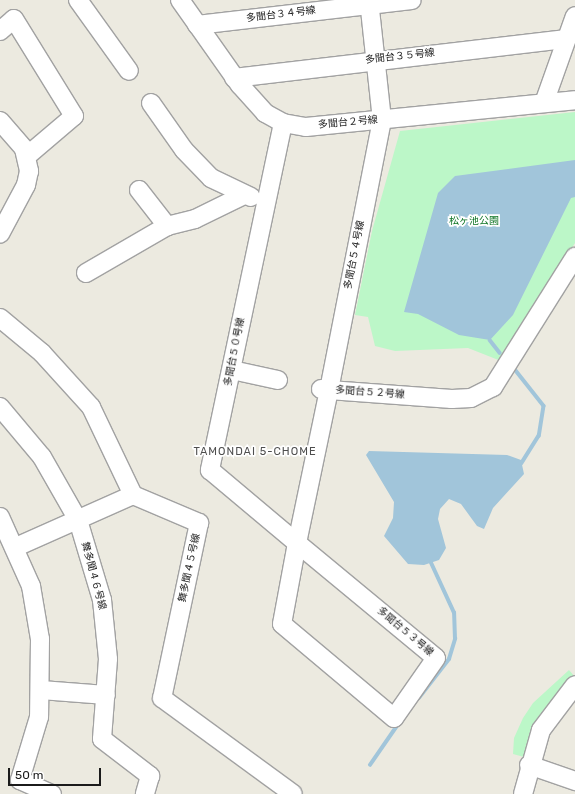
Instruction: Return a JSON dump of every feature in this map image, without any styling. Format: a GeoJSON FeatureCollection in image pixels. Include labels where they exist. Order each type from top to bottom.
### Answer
{"type":"FeatureCollection","features":[{"type":"Feature","properties":{"kind":"street"},"geometry":{"type":"LineString","coordinates":[[78,0],[129,71]]}},
{"type":"Feature","properties":{"kind":"street","name":"多聞台２号線"},"geometry":{"type":"LineString","coordinates":[[180,0],[234,78],[265,113],[283,123],[306,127],[575,100]]}},
{"type":"Feature","properties":{"kind":"street","name":"多聞台３４号線"},"geometry":{"type":"LineString","coordinates":[[197,25],[370,2],[412,0]]}},
{"type":"Feature","properties":{"kind":"street","name":"多聞台５４号線"},"geometry":{"type":"LineString","coordinates":[[325,390],[382,120],[370,2]]}},
{"type":"Feature","properties":{"kind":"street"},"geometry":{"type":"LineString","coordinates":[[544,103],[575,16]]}},
{"type":"Feature","properties":{"kind":"street"},"geometry":{"type":"LineString","coordinates":[[0,31],[14,19],[74,116],[28,155]]}},
{"type":"Feature","properties":{"kind":"street","name":"多聞台３５号線"},"geometry":{"type":"LineString","coordinates":[[234,78],[375,59],[567,39]]}},
{"type":"Feature","properties":{"kind":"street"},"geometry":{"type":"LineString","coordinates":[[151,104],[184,150],[211,178],[242,196],[265,200]]}},
{"type":"Feature","properties":{"kind":"street"},"geometry":{"type":"LineString","coordinates":[[0,121],[28,155],[26,185],[0,232]]}},
{"type":"Feature","properties":{"kind":"street","name":"多聞台５０号線"},"geometry":{"type":"LineString","coordinates":[[283,123],[265,200],[232,370],[210,470],[297,543]]}},
{"type":"Feature","properties":{"kind":"street"},"geometry":{"type":"LineString","coordinates":[[139,190],[167,226]]}},
{"type":"Feature","properties":{"kind":"street"},"geometry":{"type":"LineString","coordinates":[[86,273],[167,226],[195,218],[242,196]]}},
{"type":"Feature","properties":{"kind":"street","name":"多聞台５２号線"},"geometry":{"type":"LineString","coordinates":[[282,624],[325,390],[471,398],[493,386],[508,368],[569,275],[575,257]]}},
{"type":"Feature","properties":{"kind":"street"},"geometry":{"type":"LineString","coordinates":[[0,318],[42,353],[90,407],[133,496],[16,547]]}},
{"type":"Feature","properties":{"kind":"street"},"geometry":{"type":"LineString","coordinates":[[232,370],[278,380]]}},
{"type":"Feature","properties":{"kind":"street","name":"舞多聞４６号線"},"geometry":{"type":"LineString","coordinates":[[0,407],[42,456],[78,520],[102,600],[108,659],[102,739],[150,776],[145,794]]}},
{"type":"Feature","properties":{"kind":"street","name":"舞多聞４５号線"},"geometry":{"type":"LineString","coordinates":[[133,496],[199,523],[162,698],[293,794]]}},
{"type":"Feature","properties":{"kind":"street"},"geometry":{"type":"LineString","coordinates":[[0,517],[16,547],[31,586],[40,639],[41,690],[38,717],[20,780],[52,794]]}},
{"type":"Feature","properties":{"kind":"street","name":"多聞台５３号線"},"geometry":{"type":"LineString","coordinates":[[282,624],[394,718],[436,658],[297,543]]}},
{"type":"Feature","properties":{"kind":"street"},"geometry":{"type":"LineString","coordinates":[[523,794],[529,765],[541,730],[575,685]]}},
{"type":"Feature","properties":{"kind":"street"},"geometry":{"type":"LineString","coordinates":[[41,690],[106,695]]}},
{"type":"Feature","properties":{"kind":"street"},"geometry":{"type":"LineString","coordinates":[[529,765],[575,781]]}},
{"type":"Feature","properties":{"kind":"green space","name":"松ヶ池公園"},"geometry":{"type":"Polygon","coordinates":[[[575,112],[575,243],[501,361],[468,348],[395,351],[375,346],[368,317],[355,315],[372,231],[400,131],[575,112]]]}},
{"type":"Feature","properties":{"kind":"green space"},"geometry":{"type":"Polygon","coordinates":[[[569,670],[575,677],[527,746],[524,757],[513,754],[514,738],[523,718],[533,703],[569,670]]]}},
{"type":"Feature","properties":{"kind":"water"},"geometry":{"type":"Polygon","coordinates":[[[575,160],[575,197],[571,198],[513,315],[490,340],[459,335],[418,314],[404,312],[438,193],[455,176],[575,160]]]}},
{"type":"Feature","properties":{"kind":"water"},"geometry":{"type":"Polygon","coordinates":[[[369,451],[507,455],[521,460],[524,474],[493,508],[484,529],[477,526],[461,504],[449,499],[440,509],[438,519],[446,548],[439,560],[424,565],[408,564],[384,536],[393,518],[394,502],[366,455],[369,451]]]}},
{"type":"Feature","properties":{"kind":"waterway"},"geometry":{"type":"LineString","coordinates":[[490,340],[500,353]]}},
{"type":"Feature","properties":{"kind":"waterway"},"geometry":{"type":"LineString","coordinates":[[514,368],[544,406],[539,436],[522,463]]}},
{"type":"Feature","properties":{"kind":"waterway"},"geometry":{"type":"LineString","coordinates":[[419,698],[449,659],[455,639],[454,613],[431,563]]}},
{"type":"Feature","properties":{"kind":"waterway"},"geometry":{"type":"LineString","coordinates":[[370,765],[399,723]]}},
{"type":"Feature","properties":{"kind":"district","name":"TAMONDAI 5-CHOME"},"geometry":{"type":"Point","coordinates":[255,452]}}]}
